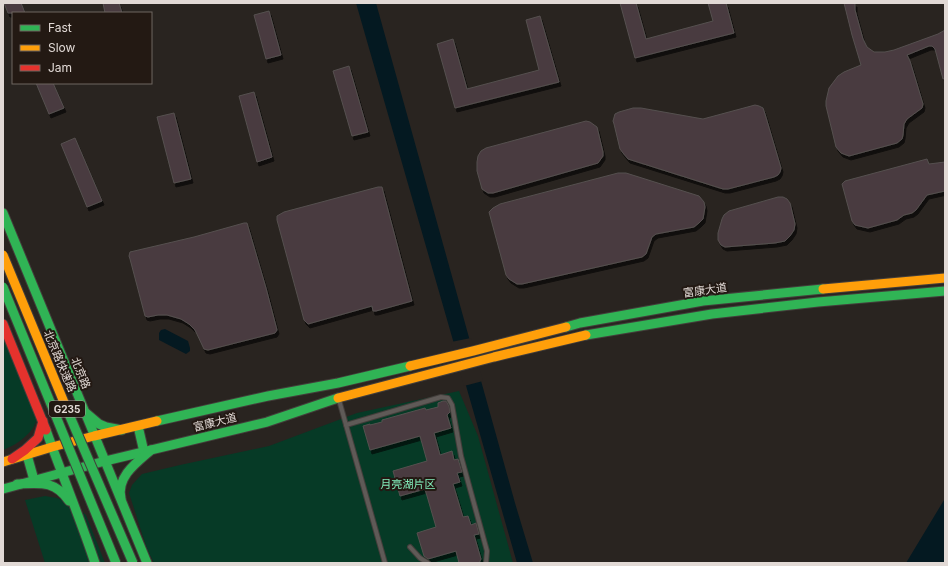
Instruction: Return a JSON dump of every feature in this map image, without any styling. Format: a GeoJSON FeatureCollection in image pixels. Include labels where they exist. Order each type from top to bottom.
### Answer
{"type":"FeatureCollection","features":[{"type":"Feature","properties":{"kind":"main road","name":"北京路"},"geometry":{"type":"LineString","coordinates":[[3,214],[146,563]]}},
{"type":"Feature","properties":{"kind":"main road","name":"北京路快速路"},"geometry":{"type":"LineString","coordinates":[[3,255],[58,389],[133,563]]}},
{"type":"Feature","properties":{"kind":"main road","name":"富康大道"},"geometry":{"type":"LineString","coordinates":[[8,461],[94,436],[268,396],[338,384],[580,323],[703,301],[832,287],[945,278]]}},
{"type":"Feature","properties":{"kind":"main road"},"geometry":{"type":"LineString","coordinates":[[3,287],[116,563]]}},
{"type":"Feature","properties":{"kind":"main road","name":"富康大道"},"geometry":{"type":"LineString","coordinates":[[3,488],[105,461],[267,422],[339,398],[494,357],[589,334],[712,314],[818,302],[945,291]]}},
{"type":"Feature","properties":{"kind":"main road"},"geometry":{"type":"LineString","coordinates":[[3,324],[43,420],[95,563]]}},
{"type":"Feature","properties":{"kind":"main road"},"geometry":{"type":"LineString","coordinates":[[84,412],[99,424],[122,430]]}},
{"type":"Feature","properties":{"kind":"main road"},"geometry":{"type":"LineString","coordinates":[[8,461],[25,450],[38,438],[43,420]]}},
{"type":"Feature","properties":{"kind":"main road"},"geometry":{"type":"LineString","coordinates":[[120,500],[120,487],[124,479],[147,451],[138,426]]}},
{"type":"Feature","properties":{"kind":"main road"},"geometry":{"type":"LineString","coordinates":[[27,455],[34,480]]}},
{"type":"Feature","properties":{"kind":"main road"},"geometry":{"type":"LineString","coordinates":[[17,484],[47,484],[56,488],[66,496],[83,528]]}},
{"type":"Feature","properties":{"kind":"lane"},"geometry":{"type":"LineString","coordinates":[[346,425],[441,397],[448,398],[452,405],[461,456],[487,551],[486,563]]}},
{"type":"Feature","properties":{"kind":"lane"},"geometry":{"type":"LineString","coordinates":[[339,398],[385,563]]}},
{"type":"Feature","properties":{"kind":"lane"},"geometry":{"type":"LineString","coordinates":[[410,547],[420,558],[428,563]]}},
{"type":"Feature","properties":{"kind":"green space"},"geometry":{"type":"Polygon","coordinates":[[[3,318],[40,407],[36,423],[30,432],[20,441],[3,450],[3,318]]]}},
{"type":"Feature","properties":{"kind":"green space","name":"月亮湖片区"},"geometry":{"type":"Polygon","coordinates":[[[459,391],[478,436],[513,563],[154,563],[147,549],[129,493],[132,485],[142,474],[269,446],[357,413],[459,391]]]}},
{"type":"Feature","properties":{"kind":"green space"},"geometry":{"type":"Polygon","coordinates":[[[45,496],[57,498],[73,504],[86,515],[105,563],[45,563],[25,500],[45,496]]]}},
{"type":"Feature","properties":{"kind":"water"},"geometry":{"type":"Polygon","coordinates":[[[356,3],[376,3],[533,563],[517,563],[356,3]]]}},
{"type":"Feature","properties":{"kind":"water"},"geometry":{"type":"Polygon","coordinates":[[[165,329],[188,341],[190,351],[186,354],[159,340],[159,333],[161,330],[165,329]]]}},
{"type":"Feature","properties":{"kind":"water"},"geometry":{"type":"Polygon","coordinates":[[[945,472],[945,563],[906,563],[944,500],[945,472]]]}},
{"type":"Feature","properties":{"kind":"pier"},"geometry":{"type":"Polygon","coordinates":[[[471,338],[483,381],[464,386],[451,342],[471,338]]]}},
{"type":"Feature","properties":{"kind":"building"},"geometry":{"type":"Polygon","coordinates":[[[4,3],[21,3],[25,12],[12,12],[8,13],[4,3]]]}},
{"type":"Feature","properties":{"kind":"building"},"geometry":{"type":"Polygon","coordinates":[[[103,3],[119,3],[122,12],[105,12],[103,3]]]}},
{"type":"Feature","properties":{"kind":"building"},"geometry":{"type":"Polygon","coordinates":[[[620,3],[636,3],[646,39],[713,21],[708,3],[726,3],[734,33],[635,58],[620,3]]]}},
{"type":"Feature","properties":{"kind":"building"},"geometry":{"type":"Polygon","coordinates":[[[844,3],[855,3],[855,10],[863,39],[867,47],[874,52],[894,50],[945,30],[945,78],[943,79],[935,49],[932,46],[907,55],[923,104],[922,108],[907,119],[904,124],[902,139],[897,143],[849,156],[841,153],[836,147],[826,106],[829,88],[838,76],[861,65],[844,3]]]}},
{"type":"Feature","properties":{"kind":"building"},"geometry":{"type":"Polygon","coordinates":[[[269,11],[281,55],[266,59],[254,15],[269,11]]]}},
{"type":"Feature","properties":{"kind":"building"},"geometry":{"type":"Polygon","coordinates":[[[540,16],[559,82],[455,108],[437,44],[453,39],[467,89],[539,70],[526,20],[540,16]]]}},
{"type":"Feature","properties":{"kind":"building"},"geometry":{"type":"Polygon","coordinates":[[[349,66],[368,132],[352,136],[333,71],[349,66]]]}},
{"type":"Feature","properties":{"kind":"building"},"geometry":{"type":"Polygon","coordinates":[[[36,84],[53,84],[64,108],[49,114],[36,84]]]}},
{"type":"Feature","properties":{"kind":"building"},"geometry":{"type":"Polygon","coordinates":[[[254,92],[272,157],[257,162],[239,96],[254,92]]]}},
{"type":"Feature","properties":{"kind":"building"},"geometry":{"type":"Polygon","coordinates":[[[755,105],[763,108],[781,168],[780,172],[774,177],[728,189],[723,189],[628,159],[620,149],[613,121],[615,114],[633,108],[641,108],[703,119],[755,105]]]}},
{"type":"Feature","properties":{"kind":"building"},"geometry":{"type":"Polygon","coordinates":[[[174,113],[191,179],[174,183],[157,117],[174,113]]]}},
{"type":"Feature","properties":{"kind":"building"},"geometry":{"type":"Polygon","coordinates":[[[586,121],[597,127],[603,152],[603,156],[598,163],[493,193],[488,193],[482,189],[477,171],[478,156],[481,151],[486,148],[586,121]]]}},
{"type":"Feature","properties":{"kind":"building"},"geometry":{"type":"Polygon","coordinates":[[[75,138],[102,201],[87,207],[61,144],[75,138]]]}},
{"type":"Feature","properties":{"kind":"building"},"geometry":{"type":"Polygon","coordinates":[[[927,159],[929,164],[945,162],[945,191],[927,195],[916,210],[897,220],[868,228],[855,225],[852,221],[842,184],[845,181],[927,159]]]}},
{"type":"Feature","properties":{"kind":"building"},"geometry":{"type":"Polygon","coordinates":[[[618,173],[626,173],[699,196],[704,202],[705,207],[703,219],[694,227],[656,234],[652,237],[646,254],[642,257],[522,284],[517,284],[509,279],[506,275],[489,212],[493,208],[500,204],[618,173]]]}},
{"type":"Feature","properties":{"kind":"building"},"geometry":{"type":"Polygon","coordinates":[[[382,187],[412,301],[376,311],[373,311],[372,306],[308,324],[304,320],[277,216],[284,212],[382,187]]]}},
{"type":"Feature","properties":{"kind":"building"},"geometry":{"type":"Polygon","coordinates":[[[778,197],[787,199],[790,203],[795,224],[794,230],[785,241],[725,247],[721,245],[718,240],[718,233],[724,215],[729,211],[778,197]]]}},
{"type":"Feature","properties":{"kind":"building"},"geometry":{"type":"Polygon","coordinates":[[[247,223],[266,288],[277,330],[275,333],[208,350],[204,349],[195,330],[181,319],[167,315],[145,316],[129,256],[130,252],[194,237],[247,223]]]}},
{"type":"Feature","properties":{"kind":"building"},"geometry":{"type":"Polygon","coordinates":[[[446,401],[449,406],[450,412],[447,415],[451,428],[434,433],[440,455],[452,451],[454,460],[458,459],[462,472],[457,473],[460,482],[453,484],[463,517],[468,516],[471,525],[476,523],[479,534],[474,535],[481,559],[479,563],[459,563],[456,551],[428,559],[424,556],[417,533],[436,527],[425,489],[400,496],[393,471],[427,461],[420,436],[370,450],[363,426],[382,422],[382,420],[425,408],[426,410],[438,407],[438,403],[446,401]]]}},
{"type":"Feature","properties":{"kind":"traffic: fast"},"geometry":{"type":"LineString","coordinates":[[3,213],[147,563]]}},
{"type":"Feature","properties":{"kind":"traffic: fast"},"geometry":{"type":"LineString","coordinates":[[3,287],[116,563]]}},
{"type":"Feature","properties":{"kind":"traffic: fast"},"geometry":{"type":"LineString","coordinates":[[566,327],[580,323],[703,301],[823,289]]}},
{"type":"Feature","properties":{"kind":"traffic: fast"},"geometry":{"type":"LineString","coordinates":[[586,335],[712,314],[818,302],[945,291]]}},
{"type":"Feature","properties":{"kind":"traffic: fast"},"geometry":{"type":"LineString","coordinates":[[157,421],[268,396],[338,383],[410,366]]}},
{"type":"Feature","properties":{"kind":"traffic: fast"},"geometry":{"type":"LineString","coordinates":[[3,489],[105,461],[267,422],[338,398]]}},
{"type":"Feature","properties":{"kind":"traffic: fast"},"geometry":{"type":"LineString","coordinates":[[68,412],[133,563]]}},
{"type":"Feature","properties":{"kind":"traffic: fast"},"geometry":{"type":"LineString","coordinates":[[86,413],[99,424],[122,430]]}},
{"type":"Feature","properties":{"kind":"traffic: fast"},"geometry":{"type":"LineString","coordinates":[[138,426],[144,452]]}},
{"type":"Feature","properties":{"kind":"traffic: fast"},"geometry":{"type":"LineString","coordinates":[[46,430],[95,563]]}},
{"type":"Feature","properties":{"kind":"traffic: fast"},"geometry":{"type":"LineString","coordinates":[[121,498],[120,490],[125,477],[134,465],[151,450]]}},
{"type":"Feature","properties":{"kind":"traffic: fast"},"geometry":{"type":"LineString","coordinates":[[27,455],[34,480]]}},
{"type":"Feature","properties":{"kind":"traffic: fast"},"geometry":{"type":"LineString","coordinates":[[17,484],[46,484],[58,489],[69,501]]}},
{"type":"Feature","properties":{"kind":"traffic: slow"},"geometry":{"type":"LineString","coordinates":[[3,255],[68,412]]}},
{"type":"Feature","properties":{"kind":"traffic: slow"},"geometry":{"type":"LineString","coordinates":[[823,289],[945,278]]}},
{"type":"Feature","properties":{"kind":"traffic: slow"},"geometry":{"type":"LineString","coordinates":[[410,366],[566,327]]}},
{"type":"Feature","properties":{"kind":"traffic: slow"},"geometry":{"type":"LineString","coordinates":[[338,398],[494,357],[586,335]]}},
{"type":"Feature","properties":{"kind":"traffic: slow"},"geometry":{"type":"LineString","coordinates":[[3,462],[52,447],[157,421]]}},
{"type":"Feature","properties":{"kind":"traffic: jam"},"geometry":{"type":"LineString","coordinates":[[3,324],[46,430]]}},
{"type":"Feature","properties":{"kind":"traffic: jam"},"geometry":{"type":"LineString","coordinates":[[12,459],[38,438],[43,421]]}}]}
